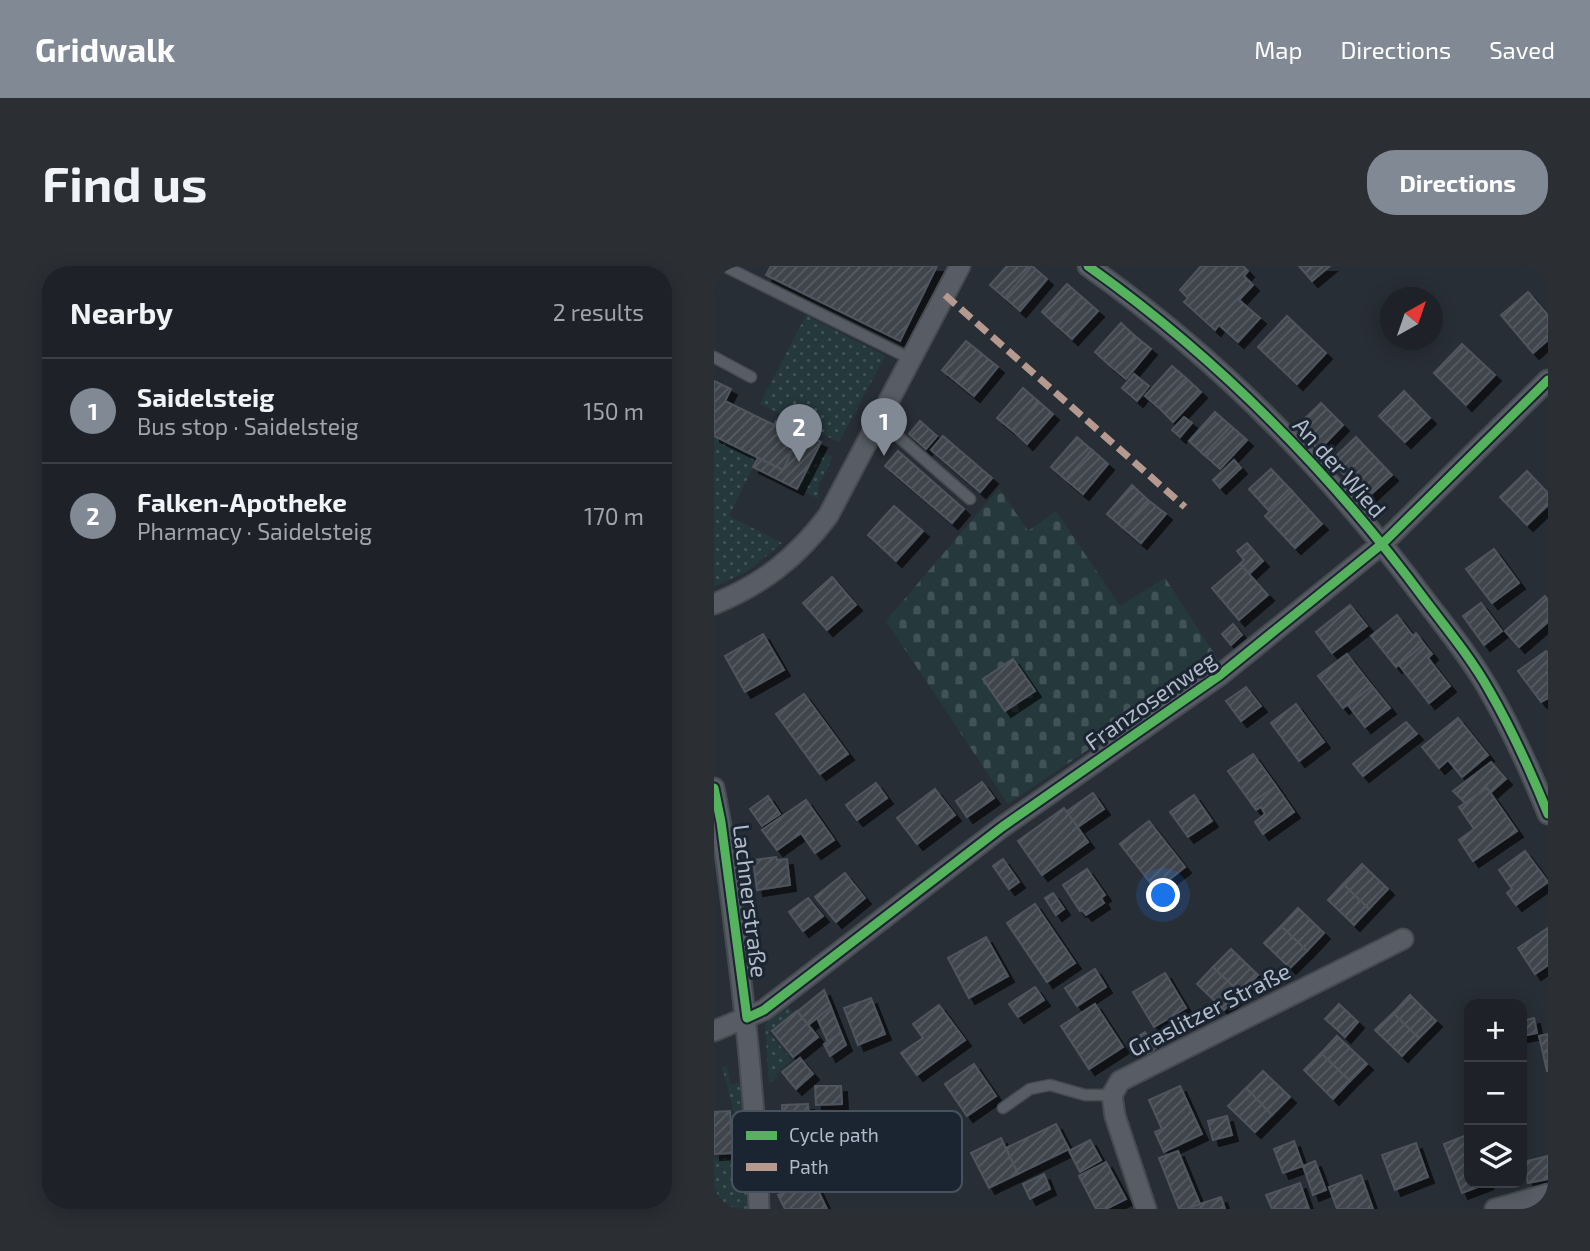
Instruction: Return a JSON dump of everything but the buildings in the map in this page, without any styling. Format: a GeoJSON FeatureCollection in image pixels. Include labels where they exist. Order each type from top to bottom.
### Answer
{"type":"FeatureCollection","features":[{"type":"Feature","properties":{"kind":"street"},"geometry":{"type":"LineString","coordinates":[[714,604],[762,581],[816,532],[834,507],[960,266]]}},
{"type":"Feature","properties":{"kind":"street","name":"An der Wied"},"geometry":{"type":"LineString","coordinates":[[1088,266],[1145,306],[1235,384],[1278,427],[1383,543],[1489,690],[1548,814]]}},
{"type":"Feature","properties":{"kind":"street","name":"Franzosenweg"},"geometry":{"type":"LineString","coordinates":[[714,1031],[764,1010],[1002,827],[1220,675],[1383,543],[1548,380]]}},
{"type":"Feature","properties":{"kind":"street","name":"Lachnerstraße"},"geometry":{"type":"LineString","coordinates":[[714,788],[721,822],[747,1018],[755,1111]]}},
{"type":"Feature","properties":{"kind":"street","name":"Graslitzer Straße"},"geometry":{"type":"LineString","coordinates":[[1112,1095],[1120,1081],[1403,939]]}},
{"type":"Feature","properties":{"kind":"street"},"geometry":{"type":"LineString","coordinates":[[1112,1095],[1115,1116],[1146,1209]]}},
{"type":"Feature","properties":{"kind":"street"},"geometry":{"type":"LineString","coordinates":[[1494,1209],[1548,1194]]}},
{"type":"Feature","properties":{"kind":"lane"},"geometry":{"type":"LineString","coordinates":[[724,266],[911,359]]}},
{"type":"Feature","properties":{"kind":"lane"},"geometry":{"type":"LineString","coordinates":[[714,358],[751,377]]}},
{"type":"Feature","properties":{"kind":"lane"},"geometry":{"type":"LineString","coordinates":[[878,422],[970,499]]}},
{"type":"Feature","properties":{"kind":"lane"},"geometry":{"type":"LineString","coordinates":[[1003,1108],[1030,1089],[1050,1085],[1085,1095],[1112,1095]]}},
{"type":"Feature","properties":{"kind":"green space"},"geometry":{"type":"Polygon","coordinates":[[[806,315],[885,356],[839,442],[760,404],[806,315]]]}},
{"type":"Feature","properties":{"kind":"green space"},"geometry":{"type":"Polygon","coordinates":[[[714,434],[758,457],[729,516],[782,543],[748,571],[714,587],[714,434]]]}},
{"type":"Feature","properties":{"kind":"green space"},"geometry":{"type":"Polygon","coordinates":[[[818,450],[833,457],[818,486],[819,499],[798,489],[818,450]]]}},
{"type":"Feature","properties":{"kind":"green space"},"geometry":{"type":"Polygon","coordinates":[[[999,488],[1028,531],[1056,511],[1120,606],[1165,578],[1219,661],[1008,804],[886,621],[999,488]]]}},
{"type":"Feature","properties":{"kind":"green space"},"geometry":{"type":"Polygon","coordinates":[[[786,1004],[793,1013],[769,1033],[792,1060],[776,1074],[778,1077],[769,1083],[765,1024],[786,1004]]]}},
{"type":"Feature","properties":{"kind":"green space"},"geometry":{"type":"Polygon","coordinates":[[[722,1067],[727,1067],[730,1084],[743,1083],[744,1111],[734,1111],[722,1067]]]}},
{"type":"Feature","properties":{"kind":"green space"},"geometry":{"type":"Polygon","coordinates":[[[714,1155],[715,1159],[731,1158],[731,1155],[732,1192],[747,1192],[748,1209],[714,1209],[714,1155]]]}},
{"type":"Feature","properties":{"kind":"marked path"},"geometry":{"type":"LineString","coordinates":[[945,295],[1185,507]]}},
{"type":"Feature","properties":{"kind":"cycle path"},"geometry":{"type":"LineString","coordinates":[[1088,266],[1182,339],[1227,378],[1311,462],[1351,507],[1442,622],[1482,678],[1513,736],[1548,814]]}},
{"type":"Feature","properties":{"kind":"cycle path"},"geometry":{"type":"LineString","coordinates":[[714,788],[721,822],[747,1018],[764,1010],[1002,827],[1220,675],[1383,543],[1548,380]]}},
{"type":"Feature","properties":{"kind":"place","name":"Saidelsteig"},"geometry":{"type":"Point","coordinates":[884,456]}},
{"type":"Feature","properties":{"kind":"place","name":"Falken-Apotheke"},"geometry":{"type":"Point","coordinates":[799,462]}}]}
